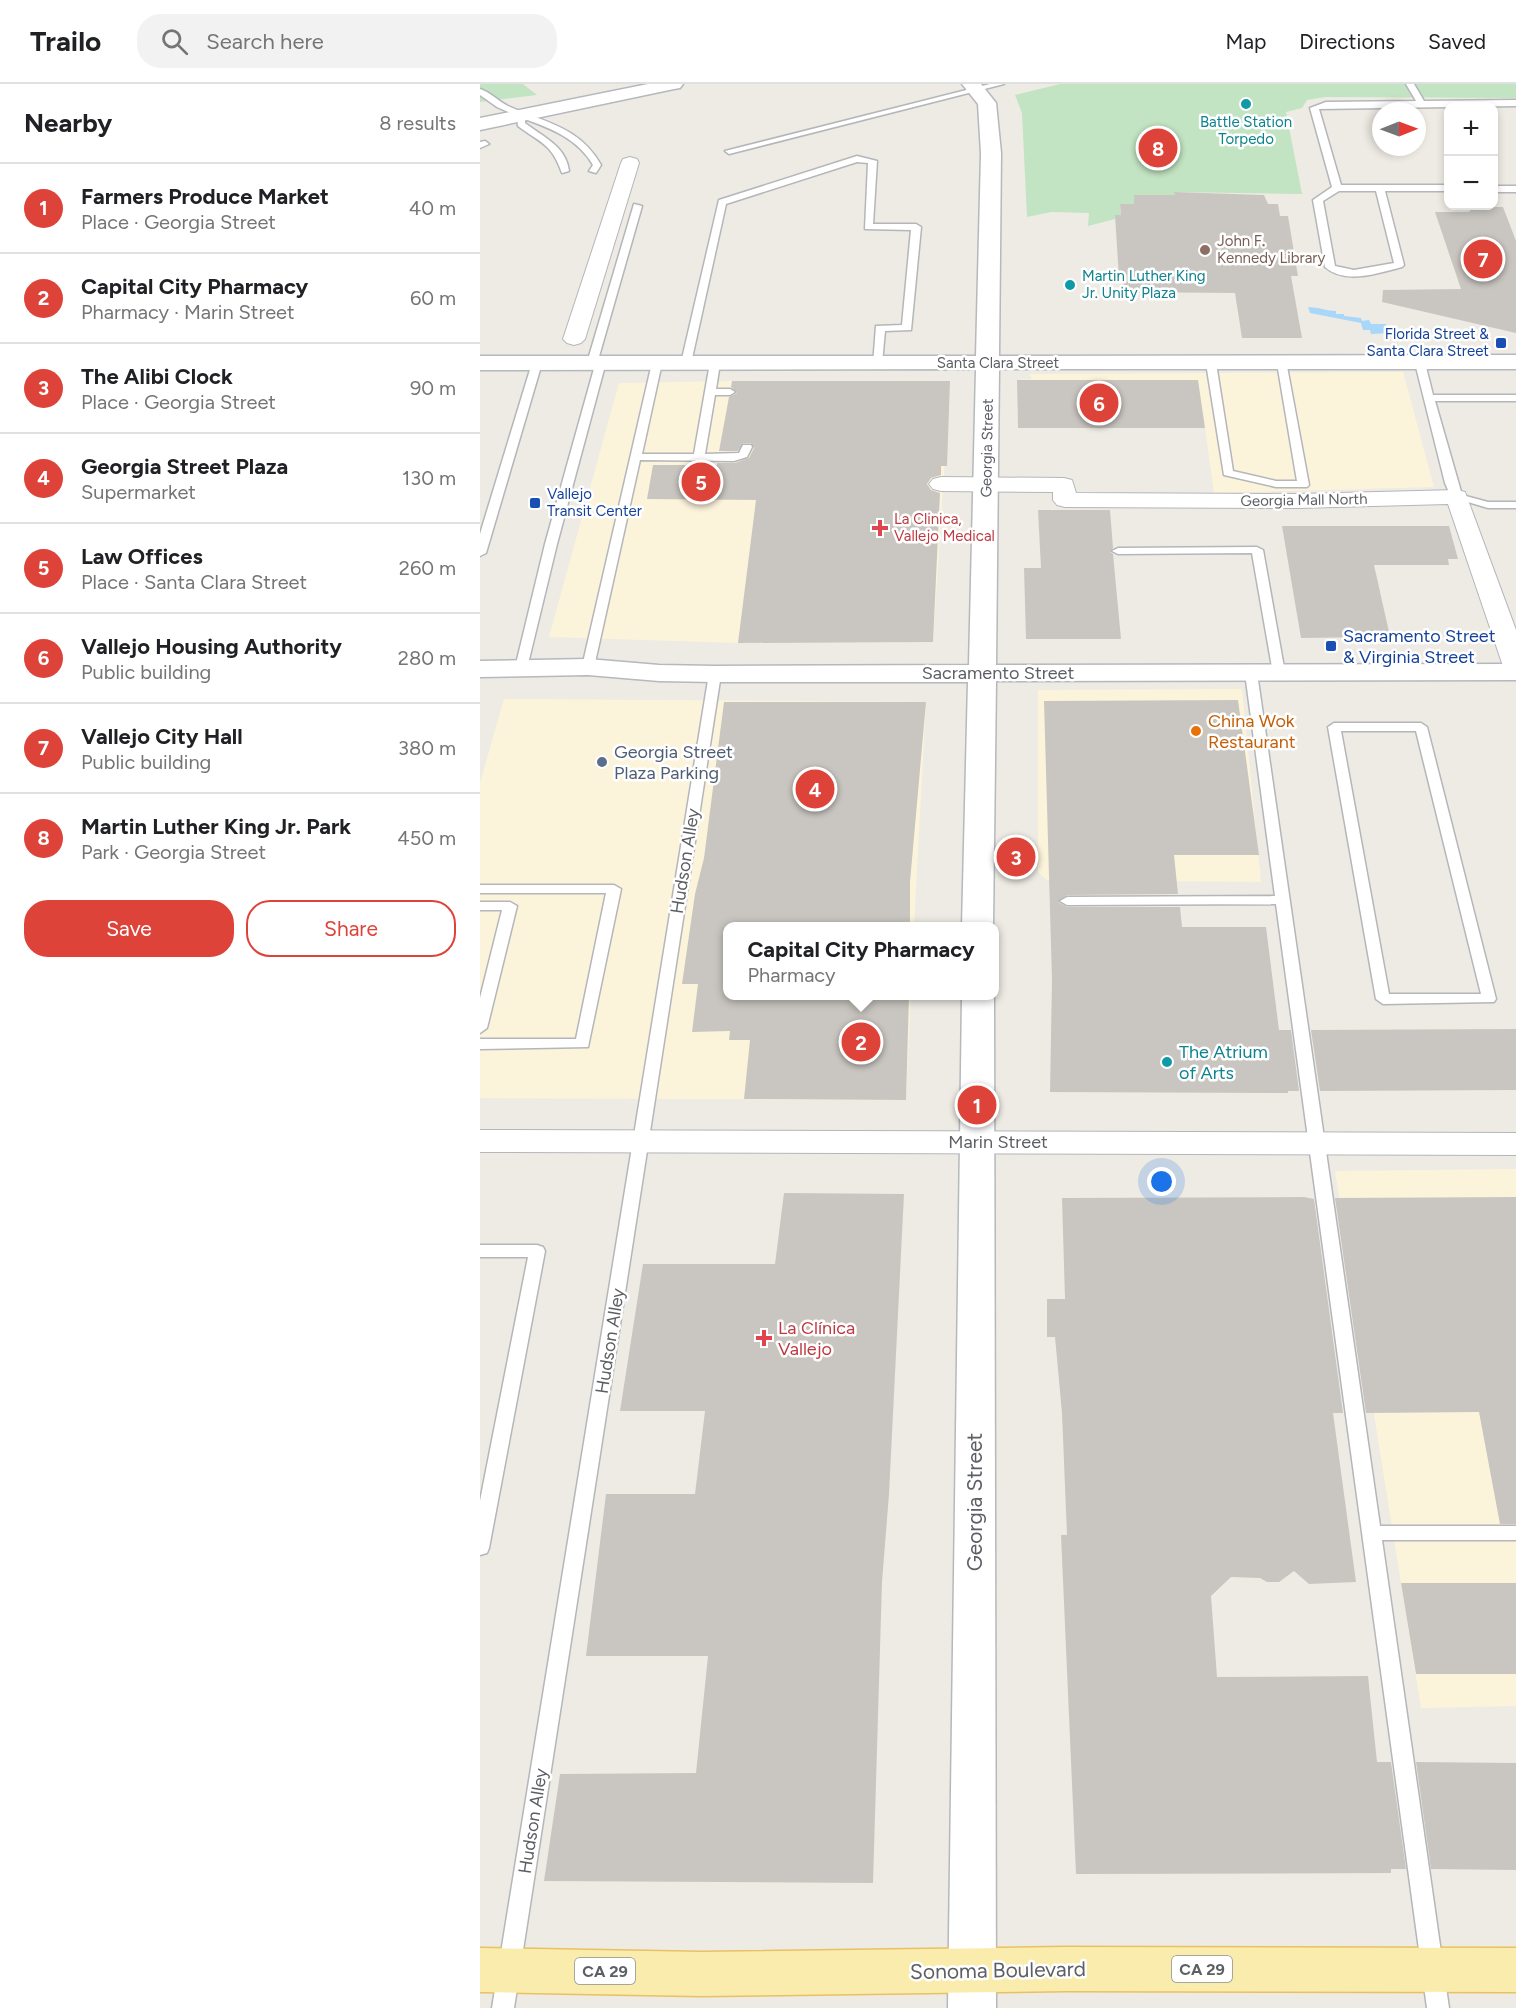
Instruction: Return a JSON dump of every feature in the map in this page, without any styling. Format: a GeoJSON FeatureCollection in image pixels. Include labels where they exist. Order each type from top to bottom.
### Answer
{"type":"FeatureCollection","features":[{"type":"Feature","properties":{"kind":"main road"},"geometry":{"type":"LineString","coordinates":[[480,109],[602,84]]}},
{"type":"Feature","properties":{"kind":"main road"},"geometry":{"type":"LineString","coordinates":[[480,124],[674,84]]}},
{"type":"Feature","properties":{"kind":"main road","name":"Georgia Street"},"geometry":{"type":"LineString","coordinates":[[974,87],[987,104],[991,153],[978,922]]}},
{"type":"Feature","properties":{"kind":"main road","name":"Santa Clara Street"},"geometry":{"type":"LineString","coordinates":[[480,363],[1516,362]]}},
{"type":"Feature","properties":{"kind":"main road","name":"Sacramento Street"},"geometry":{"type":"LineString","coordinates":[[480,669],[588,667],[659,673],[715,674],[1516,672]]}},
{"type":"Feature","properties":{"kind":"main road","name":"Georgia Street"},"geometry":{"type":"LineString","coordinates":[[972,1989],[973,1479],[978,1000]]}},
{"type":"Feature","properties":{"kind":"main road","name":"Sonoma Boulevard"},"geometry":{"type":"LineString","coordinates":[[498,1982],[700,1974],[972,1989],[1435,1989],[1516,1970]]}},
{"type":"Feature","properties":{"kind":"street"},"geometry":{"type":"LineString","coordinates":[[574,339],[630,163]]}},
{"type":"Feature","properties":{"kind":"street"},"geometry":{"type":"LineString","coordinates":[[941,484],[986,484]]}},
{"type":"Feature","properties":{"kind":"street","name":"Georgia Mall North"},"geometry":{"type":"LineString","coordinates":[[986,484],[1064,485],[1065,500],[1299,501],[1457,497]]}},
{"type":"Feature","properties":{"kind":"street"},"geometry":{"type":"LineString","coordinates":[[1457,497],[1516,666]]}},
{"type":"Feature","properties":{"kind":"street","name":"Marin Street"},"geometry":{"type":"LineString","coordinates":[[480,1141],[1516,1144]]}},
{"type":"Feature","properties":{"kind":"lane"},"geometry":{"type":"LineString","coordinates":[[729,151],[974,87],[1000,84]]}},
{"type":"Feature","properties":{"kind":"lane"},"geometry":{"type":"LineString","coordinates":[[1410,84],[1421,102]]}},
{"type":"Feature","properties":{"kind":"lane"},"geometry":{"type":"LineString","coordinates":[[480,91],[500,105],[521,115],[547,123],[573,138],[593,156],[597,165],[593,171]]}},
{"type":"Feature","properties":{"kind":"lane"},"geometry":{"type":"LineString","coordinates":[[1426,104],[1516,103]]}},
{"type":"Feature","properties":{"kind":"lane"},"geometry":{"type":"LineString","coordinates":[[1337,188],[1314,108],[1326,105],[1372,104]]}},
{"type":"Feature","properties":{"kind":"lane"},"geometry":{"type":"LineString","coordinates":[[521,115],[521,124],[565,159],[565,171]]}},
{"type":"Feature","properties":{"kind":"lane"},"geometry":{"type":"LineString","coordinates":[[686,363],[722,202],[857,159],[873,161],[868,227],[916,227],[907,328],[880,328],[877,363]]}},
{"type":"Feature","properties":{"kind":"lane"},"geometry":{"type":"LineString","coordinates":[[1380,188],[1399,265],[1364,273],[1344,272],[1330,267],[1318,200],[1337,188],[1380,188],[1444,188]]}},
{"type":"Feature","properties":{"kind":"lane"},"geometry":{"type":"LineString","coordinates":[[1498,189],[1516,189]]}},
{"type":"Feature","properties":{"kind":"lane"},"geometry":{"type":"LineString","coordinates":[[521,668],[637,206]]}},
{"type":"Feature","properties":{"kind":"lane"},"geometry":{"type":"LineString","coordinates":[[480,552],[537,363]]}},
{"type":"Feature","properties":{"kind":"lane"},"geometry":{"type":"LineString","coordinates":[[588,667],[657,363]]}},
{"type":"Feature","properties":{"kind":"lane"},"geometry":{"type":"LineString","coordinates":[[699,457],[716,363]]}},
{"type":"Feature","properties":{"kind":"lane"},"geometry":{"type":"LineString","coordinates":[[1211,363],[1228,473],[1276,484],[1303,485],[1282,363]]}},
{"type":"Feature","properties":{"kind":"lane"},"geometry":{"type":"LineString","coordinates":[[1420,363],[1451,483],[1457,497],[1488,505],[1516,506]]}},
{"type":"Feature","properties":{"kind":"lane"},"geometry":{"type":"LineString","coordinates":[[710,392],[730,392]]}},
{"type":"Feature","properties":{"kind":"lane"},"geometry":{"type":"LineString","coordinates":[[1429,398],[1516,398]]}},
{"type":"Feature","properties":{"kind":"lane"},"geometry":{"type":"LineString","coordinates":[[635,457],[734,458],[743,455],[747,447]]}},
{"type":"Feature","properties":{"kind":"lane"},"geometry":{"type":"LineString","coordinates":[[1118,551],[1257,550],[1279,673]]}},
{"type":"Feature","properties":{"kind":"lane"},"geometry":{"type":"LineString","coordinates":[[1251,673],[1435,1989]]}},
{"type":"Feature","properties":{"kind":"lane","name":"Hudson Alley"},"geometry":{"type":"LineString","coordinates":[[498,1982],[642,1141],[715,674]]}},
{"type":"Feature","properties":{"kind":"lane"},"geometry":{"type":"LineString","coordinates":[[1334,727],[1421,727],[1449,833],[1489,999],[1383,999],[1334,727]]}},
{"type":"Feature","properties":{"kind":"lane"},"geometry":{"type":"LineString","coordinates":[[480,889],[614,889],[583,1044],[480,1044]]}},
{"type":"Feature","properties":{"kind":"lane"},"geometry":{"type":"LineString","coordinates":[[1067,901],[1281,900]]}},
{"type":"Feature","properties":{"kind":"lane"},"geometry":{"type":"LineString","coordinates":[[480,906],[510,906],[480,1028]]}},
{"type":"Feature","properties":{"kind":"lane"},"geometry":{"type":"LineString","coordinates":[[480,1251],[537,1251],[480,1548]]}},
{"type":"Feature","properties":{"kind":"lane"},"geometry":{"type":"LineString","coordinates":[[1371,1533],[1516,1533]]}},
{"type":"Feature","properties":{"kind":"shaded area"},"geometry":{"type":"Polygon","coordinates":[[[1403,372],[1434,487],[1214,493],[1205,428],[1018,428],[1017,380],[1032,379],[1029,374],[1403,372]]]}},
{"type":"Feature","properties":{"kind":"shaded area"},"geometry":{"type":"Polygon","coordinates":[[[950,381],[933,642],[738,643],[549,637],[619,383],[950,381]]]}},
{"type":"Feature","properties":{"kind":"shaded area"},"geometry":{"type":"Polygon","coordinates":[[[1242,689],[1261,882],[1047,880],[1038,872],[1038,690],[1242,689]]]}},
{"type":"Feature","properties":{"kind":"shaded area"},"geometry":{"type":"Polygon","coordinates":[[[504,699],[926,702],[914,922],[723,922],[723,1000],[911,1000],[906,1100],[480,1098],[480,783],[504,699]]]}},
{"type":"Feature","properties":{"kind":"shaded area"},"geometry":{"type":"Polygon","coordinates":[[[1516,1169],[1516,1706],[1421,1708],[1335,1171],[1516,1169]]]}},
{"type":"Feature","properties":{"kind":"green space"},"geometry":{"type":"Polygon","coordinates":[[[480,84],[523,84],[537,95],[480,102],[480,84]]]}},
{"type":"Feature","properties":{"kind":"green space"},"geometry":{"type":"Polygon","coordinates":[[[1060,84],[1516,84],[1516,98],[1326,97],[1307,100],[1302,108],[1286,112],[1302,194],[1175,192],[1175,195],[1134,195],[1134,204],[1120,204],[1121,215],[1115,215],[1115,219],[1088,226],[1089,213],[1051,212],[1027,217],[1022,113],[1015,95],[1060,84]]]}},
{"type":"Feature","properties":{"kind":"water"},"geometry":{"type":"Polygon","coordinates":[[[1308,307],[1336,311],[1336,314],[1361,318],[1362,321],[1369,320],[1371,324],[1386,324],[1389,333],[1371,334],[1370,330],[1363,330],[1361,323],[1310,313],[1308,307]]]}},
{"type":"Feature","properties":{"kind":"building","name":"John F. Kennedy Library"},"geometry":{"type":"Polygon","coordinates":[[[1174,192],[1264,195],[1268,204],[1278,204],[1280,216],[1288,216],[1298,276],[1291,276],[1302,338],[1242,338],[1235,293],[1124,292],[1123,278],[1119,278],[1115,215],[1121,215],[1120,204],[1134,204],[1134,195],[1175,195],[1174,192]]]}},
{"type":"Feature","properties":{"kind":"building"},"geometry":{"type":"Polygon","coordinates":[[[1498,207],[1503,207],[1516,241],[1516,333],[1382,302],[1383,290],[1461,289],[1435,212],[1469,212],[1471,210],[1498,210],[1498,207]]]}},
{"type":"Feature","properties":{"kind":"building"},"geometry":{"type":"Polygon","coordinates":[[[1017,380],[1198,380],[1205,428],[1018,428],[1017,380]]]}},
{"type":"Feature","properties":{"kind":"building"},"geometry":{"type":"Polygon","coordinates":[[[732,381],[950,381],[947,466],[941,466],[941,475],[931,478],[927,484],[931,490],[940,493],[933,642],[738,643],[756,500],[647,499],[653,465],[717,465],[717,463],[735,463],[749,458],[754,448],[751,443],[743,443],[738,451],[719,451],[729,397],[737,393],[731,387],[732,381]]]}},
{"type":"Feature","properties":{"kind":"building"},"geometry":{"type":"Polygon","coordinates":[[[1038,510],[1110,510],[1113,548],[1110,552],[1113,554],[1121,639],[1026,639],[1024,568],[1041,568],[1038,510]]]}},
{"type":"Feature","properties":{"kind":"building"},"geometry":{"type":"Polygon","coordinates":[[[1282,526],[1449,526],[1458,559],[1448,559],[1449,565],[1374,565],[1389,632],[1374,632],[1375,637],[1301,638],[1282,526]]]}},
{"type":"Feature","properties":{"kind":"building"},"geometry":{"type":"Polygon","coordinates":[[[1238,700],[1259,855],[1174,855],[1178,894],[1067,895],[1058,902],[1067,907],[1180,907],[1182,927],[1266,927],[1279,1030],[1291,1030],[1299,1091],[1288,1091],[1288,1093],[1050,1092],[1052,980],[1044,701],[1238,700]]]}},
{"type":"Feature","properties":{"kind":"building"},"geometry":{"type":"Polygon","coordinates":[[[724,702],[926,702],[910,882],[910,922],[723,922],[723,1000],[909,1000],[906,1100],[744,1099],[750,1040],[729,1040],[730,1031],[692,1032],[698,984],[682,984],[695,894],[704,858],[724,702]]]}},
{"type":"Feature","properties":{"kind":"building"},"geometry":{"type":"Polygon","coordinates":[[[1516,1029],[1516,1090],[1320,1091],[1311,1030],[1516,1029]]]}},
{"type":"Feature","properties":{"kind":"building"},"geometry":{"type":"Polygon","coordinates":[[[784,1193],[904,1194],[889,1494],[882,1582],[873,1883],[544,1881],[560,1774],[696,1773],[708,1656],[586,1656],[606,1494],[695,1494],[705,1411],[620,1411],[643,1264],[775,1264],[784,1193]]]}},
{"type":"Feature","properties":{"kind":"building"},"geometry":{"type":"Polygon","coordinates":[[[1304,1197],[1314,1199],[1343,1413],[1333,1413],[1356,1582],[1309,1584],[1294,1571],[1279,1582],[1267,1582],[1260,1578],[1231,1577],[1211,1596],[1217,1677],[1368,1676],[1377,1762],[1391,1762],[1406,1869],[1391,1869],[1391,1873],[1076,1874],[1061,1535],[1067,1535],[1062,1413],[1055,1337],[1047,1337],[1047,1299],[1065,1299],[1062,1198],[1304,1197]]]}},
{"type":"Feature","properties":{"kind":"building"},"geometry":{"type":"Polygon","coordinates":[[[1516,1197],[1516,1524],[1500,1524],[1479,1412],[1366,1413],[1335,1198],[1516,1197]]]}},
{"type":"Feature","properties":{"kind":"building"},"geometry":{"type":"Polygon","coordinates":[[[1401,1583],[1516,1583],[1516,1674],[1416,1674],[1401,1583]]]}},
{"type":"Feature","properties":{"kind":"building"},"geometry":{"type":"Polygon","coordinates":[[[1416,1762],[1516,1763],[1516,1870],[1431,1869],[1416,1762]]]}},
{"type":"Feature","properties":{"kind":"place","name":"Battle Station Torpedo"},"geometry":{"type":"Point","coordinates":[1246,104]}},
{"type":"Feature","properties":{"kind":"place","name":"Martin Luther King Jr. Park"},"geometry":{"type":"Point","coordinates":[1158,148]}},
{"type":"Feature","properties":{"kind":"place","name":"John F. Kennedy Library"},"geometry":{"type":"Point","coordinates":[1205,250]}},
{"type":"Feature","properties":{"kind":"place","name":"Vallejo City Hall"},"geometry":{"type":"Point","coordinates":[1483,259]}},
{"type":"Feature","properties":{"kind":"place","name":"Martin Luther King Jr. Unity Plaza"},"geometry":{"type":"Point","coordinates":[1070,285]}},
{"type":"Feature","properties":{"kind":"place","name":"Florida Street & Santa Clara Street"},"geometry":{"type":"Point","coordinates":[1501,343]}},
{"type":"Feature","properties":{"kind":"place","name":"Vallejo Housing Authority"},"geometry":{"type":"Point","coordinates":[1099,403]}},
{"type":"Feature","properties":{"kind":"place","name":"Law Offices"},"geometry":{"type":"Point","coordinates":[701,482]}},
{"type":"Feature","properties":{"kind":"place","name":"Vallejo Transit Center"},"geometry":{"type":"Point","coordinates":[535,503]}},
{"type":"Feature","properties":{"kind":"place","name":"La Clinica, Vallejo Medical"},"geometry":{"type":"Point","coordinates":[880,528]}},
{"type":"Feature","properties":{"kind":"place","name":"Sacramento Street & Virginia Street"},"geometry":{"type":"Point","coordinates":[1331,646]}},
{"type":"Feature","properties":{"kind":"place","name":"China Wok Restaurant"},"geometry":{"type":"Point","coordinates":[1196,731]}},
{"type":"Feature","properties":{"kind":"place","name":"Georgia Street Plaza Parking"},"geometry":{"type":"Point","coordinates":[602,762]}},
{"type":"Feature","properties":{"kind":"place","name":"Georgia Street Plaza"},"geometry":{"type":"Point","coordinates":[815,789]}},
{"type":"Feature","properties":{"kind":"place","name":"The Alibi Clock"},"geometry":{"type":"Point","coordinates":[1016,857]}},
{"type":"Feature","properties":{"kind":"place","name":"Capital City Pharmacy"},"geometry":{"type":"Point","coordinates":[861,1042]}},
{"type":"Feature","properties":{"kind":"place","name":"The Atrium of Arts"},"geometry":{"type":"Point","coordinates":[1167,1062]}},
{"type":"Feature","properties":{"kind":"place","name":"Farmers Produce Market"},"geometry":{"type":"Point","coordinates":[977,1105]}},
{"type":"Feature","properties":{"kind":"place","name":"La Clínica Vallejo"},"geometry":{"type":"Point","coordinates":[764,1338]}}]}
